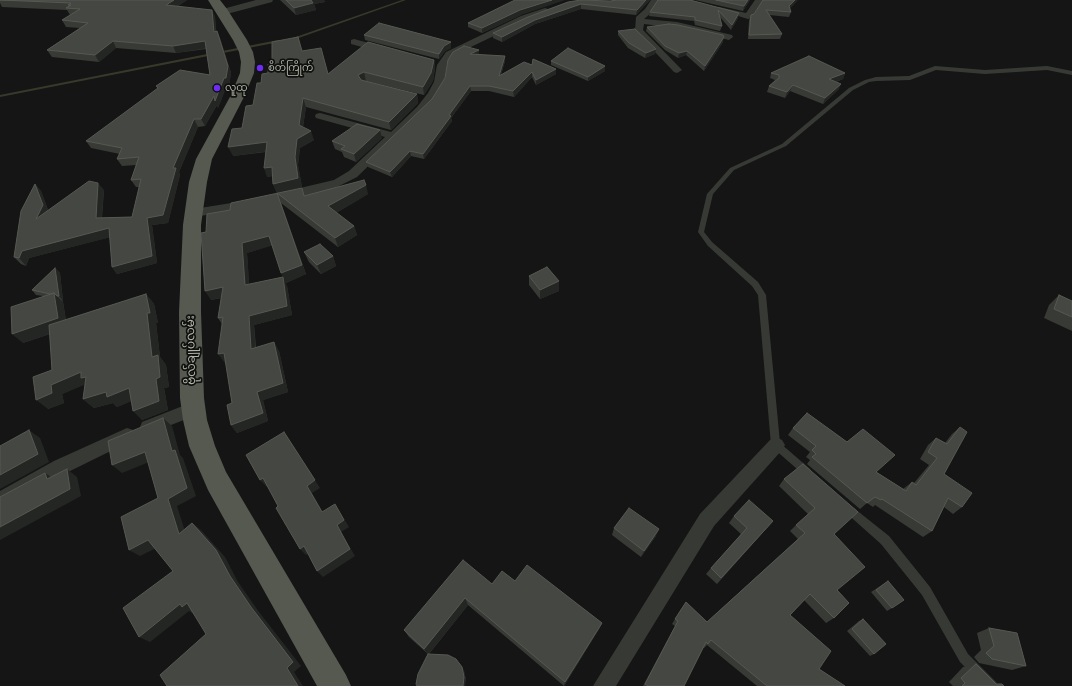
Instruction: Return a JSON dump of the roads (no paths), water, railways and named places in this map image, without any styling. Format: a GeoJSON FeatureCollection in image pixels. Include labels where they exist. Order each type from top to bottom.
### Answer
{"type":"FeatureCollection","features":[{"type":"Feature","properties":{"kind":"main road","name":"ဗိုလ်‌ချုပ်‌လမ်း"},"geometry":{"type":"LineString","coordinates":[[218,6],[246,52],[248,62],[247,73],[238,95],[204,159],[198,182],[194,213],[190,312],[193,409],[202,446],[217,481],[335,686]]}},
{"type":"Feature","properties":{"kind":"street"},"geometry":{"type":"LineString","coordinates":[[218,6],[268,0]]}},
{"type":"Feature","properties":{"kind":"street"},"geometry":{"type":"LineString","coordinates":[[655,0],[648,10],[640,17],[639,31],[677,70]]}},
{"type":"Feature","properties":{"kind":"street"},"geometry":{"type":"LineString","coordinates":[[712,8],[748,16],[759,0]]}},
{"type":"Feature","properties":{"kind":"street"},"geometry":{"type":"LineString","coordinates":[[276,198],[327,187],[346,179],[393,136],[439,82],[438,64],[444,59],[457,50],[524,18],[552,8]]}},
{"type":"Feature","properties":{"kind":"street"},"geometry":{"type":"LineString","coordinates":[[640,22],[677,25],[729,37]]}},
{"type":"Feature","properties":{"kind":"street"},"geometry":{"type":"LineString","coordinates":[[354,42],[390,52]]}},
{"type":"Feature","properties":{"kind":"street"},"geometry":{"type":"LineString","coordinates":[[320,116],[393,136]]}},
{"type":"Feature","properties":{"kind":"street"},"geometry":{"type":"LineString","coordinates":[[194,213],[261,201]]}},
{"type":"Feature","properties":{"kind":"street"},"geometry":{"type":"LineString","coordinates":[[0,501],[60,467],[130,434],[193,409]]}},
{"type":"Feature","properties":{"kind":"street"},"geometry":{"type":"LineString","coordinates":[[604,686],[707,520],[776,445]]}},
{"type":"Feature","properties":{"kind":"lane"},"geometry":{"type":"LineString","coordinates":[[818,482],[776,445],[762,295],[754,284],[710,244],[701,232],[710,194],[732,169],[784,145],[851,89],[867,81],[876,79],[910,78],[935,68],[985,72],[1047,68],[1072,73]]}},
{"type":"Feature","properties":{"kind":"lane"},"geometry":{"type":"LineString","coordinates":[[842,503],[885,540],[926,591],[964,658],[992,686]]}},
{"type":"Feature","properties":{"kind":"waterway"},"geometry":{"type":"LineString","coordinates":[[292,39],[405,0]]}},
{"type":"Feature","properties":{"kind":"waterway"},"geometry":{"type":"LineString","coordinates":[[0,96],[278,41]]}},
{"type":"Feature","properties":{"kind":"place","name":"စိတ်ကြိုက်"},"geometry":{"type":"Point","coordinates":[260,68]}},
{"type":"Feature","properties":{"kind":"place","name":"လူထု"},"geometry":{"type":"Point","coordinates":[217,88]}}]}
